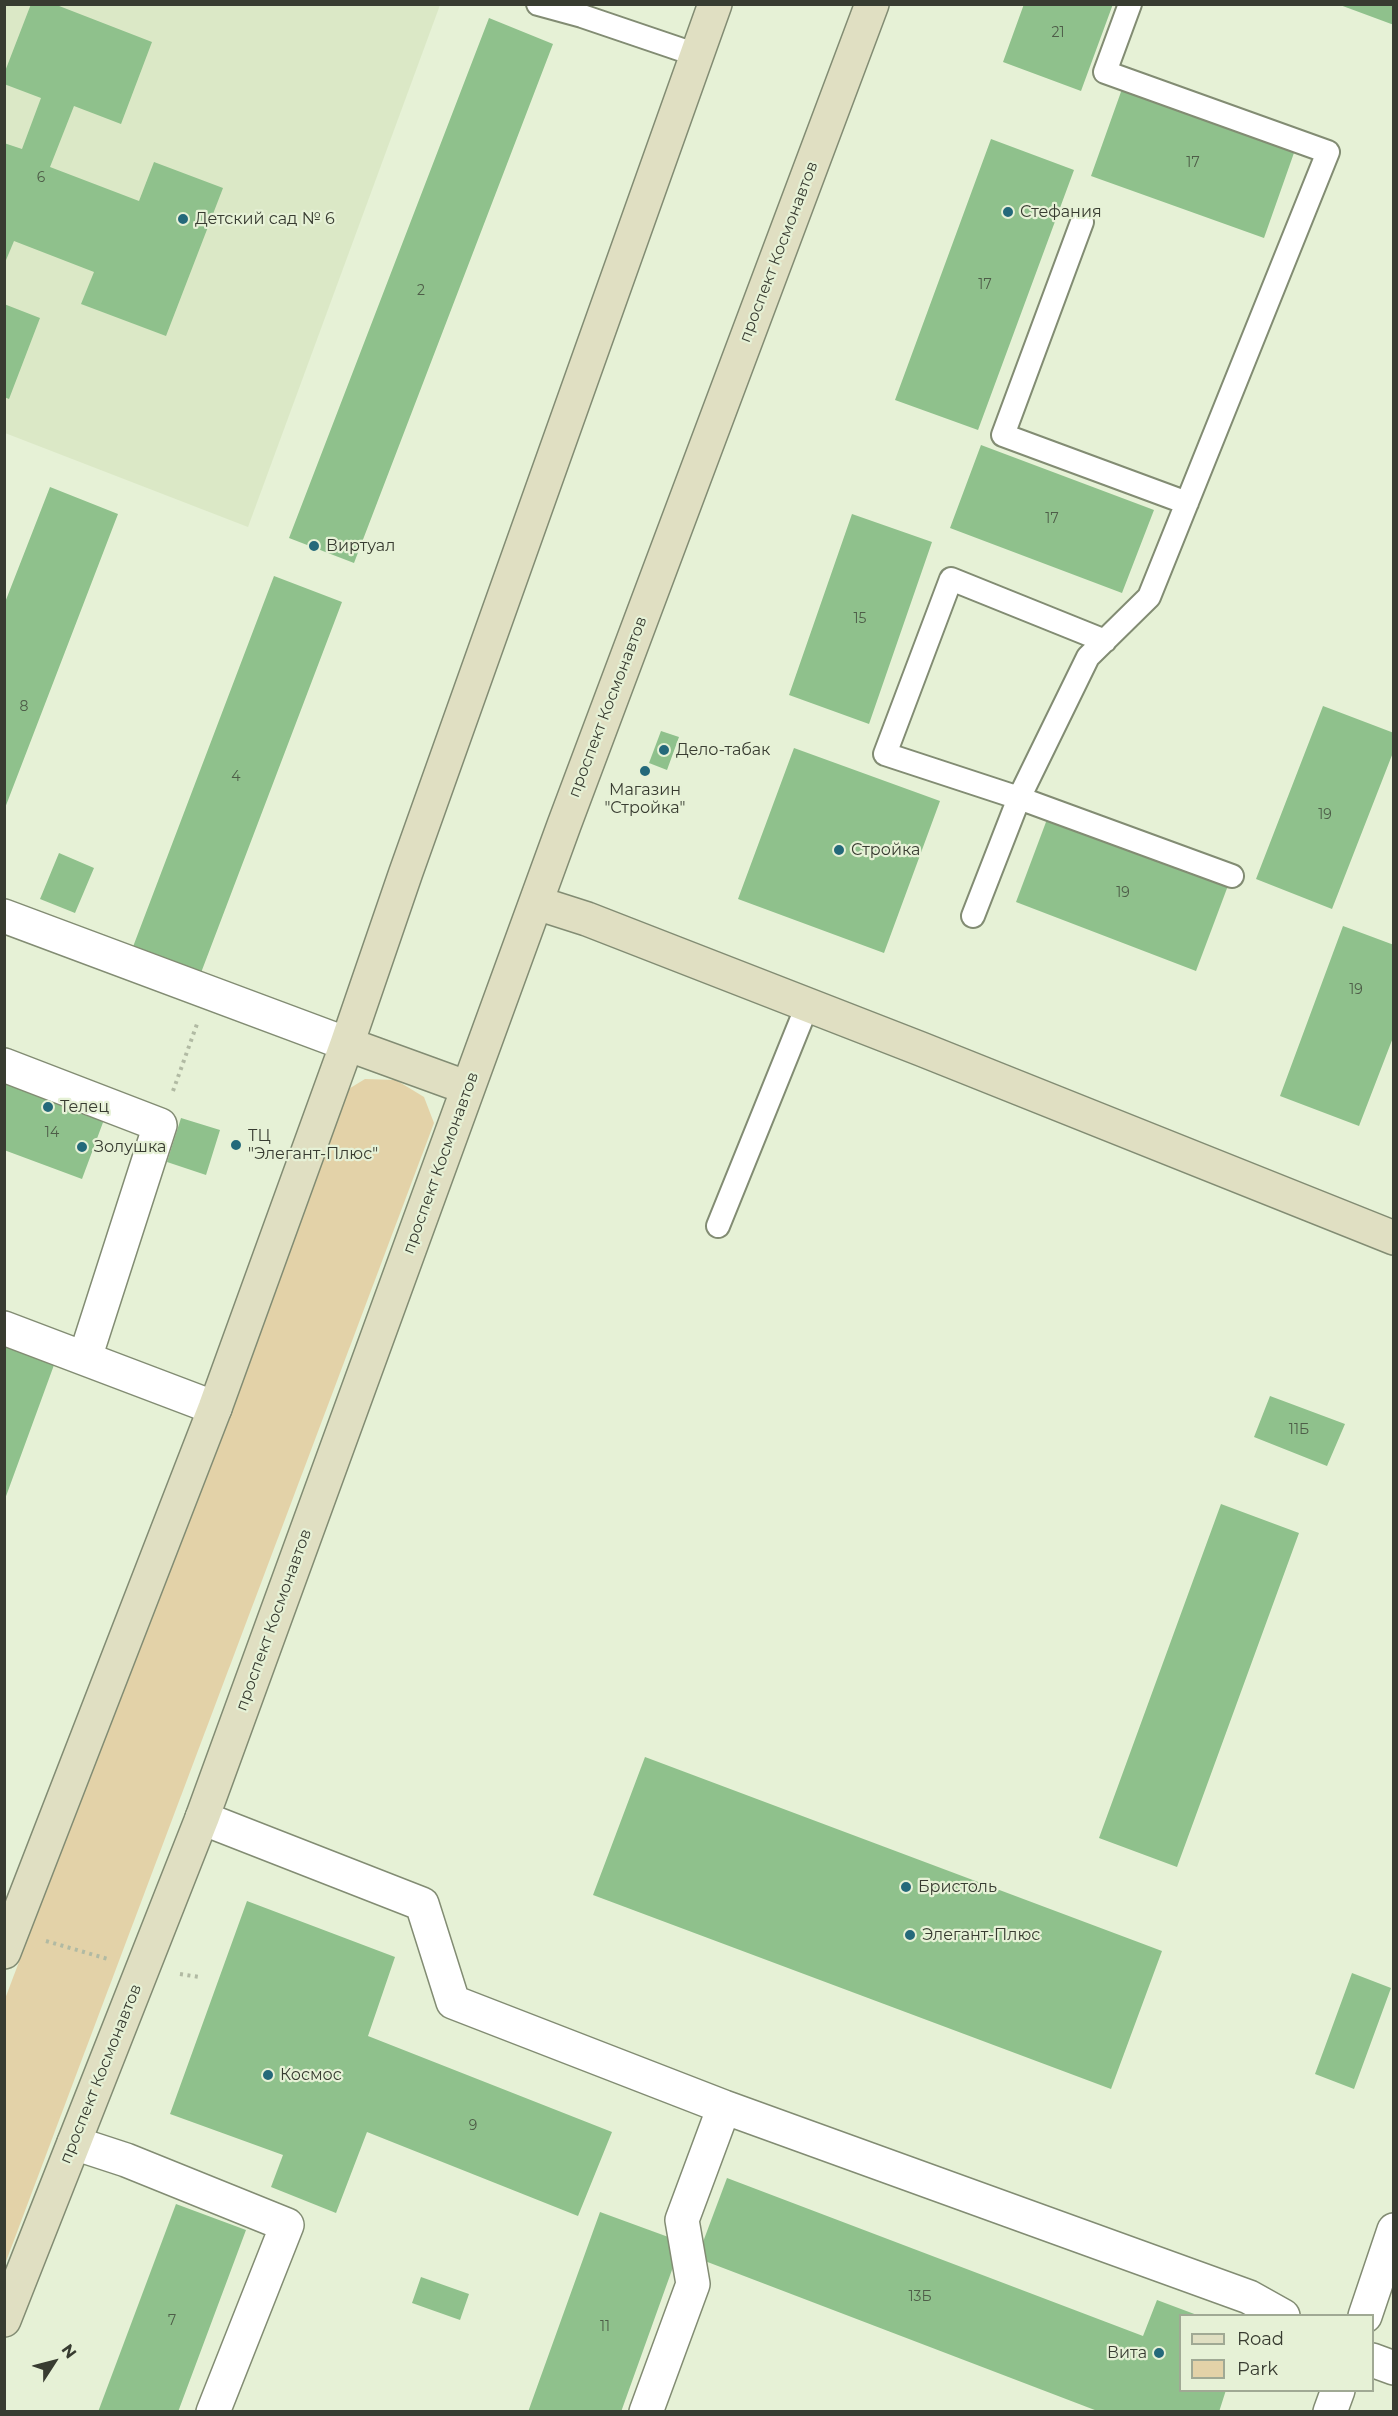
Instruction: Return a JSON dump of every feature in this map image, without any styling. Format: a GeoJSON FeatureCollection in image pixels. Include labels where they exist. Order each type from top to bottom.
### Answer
{"type":"FeatureCollection","features":[{"type":"Feature","properties":{"kind":"main road"},"geometry":{"type":"LineString","coordinates":[[8,1942],[215,1407],[347,1044],[406,872],[716,4]]}},
{"type":"Feature","properties":{"kind":"main road","name":"проспект Космонавтов"},"geometry":{"type":"LineString","coordinates":[[4,2320],[202,1818],[468,1088],[872,4]]}},
{"type":"Feature","properties":{"kind":"main road"},"geometry":{"type":"LineString","coordinates":[[537,903],[587,919],[932,1053],[1394,1238]]}},
{"type":"Feature","properties":{"kind":"main road"},"geometry":{"type":"LineString","coordinates":[[347,1044],[468,1088]]}},
{"type":"Feature","properties":{"kind":"street"},"geometry":{"type":"LineString","coordinates":[[4,916],[347,1044]]}},
{"type":"Feature","properties":{"kind":"street"},"geometry":{"type":"LineString","coordinates":[[4,1065],[160,1125],[85,1358]]}},
{"type":"Feature","properties":{"kind":"street"},"geometry":{"type":"LineString","coordinates":[[4,1329],[215,1407]]}},
{"type":"Feature","properties":{"kind":"street"},"geometry":{"type":"LineString","coordinates":[[202,1818],[422,1904],[453,2002],[724,2107],[1249,2297],[1279,2314]]}},
{"type":"Feature","properties":{"kind":"street"},"geometry":{"type":"LineString","coordinates":[[646,2412],[693,2284],[682,2220],[724,2107]]}},
{"type":"Feature","properties":{"kind":"street"},"geometry":{"type":"LineString","coordinates":[[74,2144],[126,2160],[287,2225],[213,2412]]}},
{"type":"Feature","properties":{"kind":"street"},"geometry":{"type":"LineString","coordinates":[[1366,2314],[1394,2230]]}},
{"type":"Feature","properties":{"kind":"street"},"geometry":{"type":"LineString","coordinates":[[1374,2361],[1394,2368]]}},
{"type":"Feature","properties":{"kind":"street"},"geometry":{"type":"LineString","coordinates":[[1330,2412],[1338,2392]]}},
{"type":"Feature","properties":{"kind":"lane"},"geometry":{"type":"LineString","coordinates":[[538,4],[582,16],[697,56]]}},
{"type":"Feature","properties":{"kind":"lane"},"geometry":{"type":"LineString","coordinates":[[973,916],[1019,798],[1088,657],[1149,597],[1328,152],[1105,72],[1130,4]]}},
{"type":"Feature","properties":{"kind":"lane"},"geometry":{"type":"LineString","coordinates":[[1082,222],[1003,435],[1187,503]]}},
{"type":"Feature","properties":{"kind":"lane"},"geometry":{"type":"LineString","coordinates":[[1105,641],[951,579],[885,754],[1019,798],[1232,876]]}},
{"type":"Feature","properties":{"kind":"lane"},"geometry":{"type":"LineString","coordinates":[[718,1226],[807,1006]]}},
{"type":"Feature","properties":{"kind":"path"},"geometry":{"type":"LineString","coordinates":[[160,1125],[209,993]]}},
{"type":"Feature","properties":{"kind":"path"},"geometry":{"type":"LineString","coordinates":[[8,1942],[143,1969],[200,1977]]}},
{"type":"Feature","properties":{"kind":"shaded area","name":"Детский сад № 6"},"geometry":{"type":"Polygon","coordinates":[[[4,5],[440,5],[248,527],[5,433],[4,5]]]}},
{"type":"Feature","properties":{"kind":"green space"},"geometry":{"type":"Polygon","coordinates":[[[365,1079],[396,1080],[424,1097],[434,1123],[5,2264],[5,1999],[347,1090],[365,1079]]]}},
{"type":"Feature","properties":{"kind":"building"},"geometry":{"type":"Polygon","coordinates":[[[31,4],[54,4],[152,42],[121,124],[74,106],[50,167],[139,201],[154,162],[223,188],[166,336],[81,304],[94,272],[14,241],[4,265],[4,143],[22,149],[41,98],[4,84],[4,74],[31,4]]]}},
{"type":"Feature","properties":{"kind":"building"},"geometry":{"type":"Polygon","coordinates":[[[1024,4],[1113,4],[1081,91],[1003,62],[1024,4]]]}},
{"type":"Feature","properties":{"kind":"building"},"geometry":{"type":"Polygon","coordinates":[[[1394,4],[1394,25],[1340,5],[1394,4]]]}},
{"type":"Feature","properties":{"kind":"building"},"geometry":{"type":"Polygon","coordinates":[[[489,18],[553,44],[354,563],[289,538],[489,18]]]}},
{"type":"Feature","properties":{"kind":"building"},"geometry":{"type":"Polygon","coordinates":[[[1122,89],[1295,150],[1264,238],[1091,176],[1122,89]]]}},
{"type":"Feature","properties":{"kind":"building"},"geometry":{"type":"Polygon","coordinates":[[[991,139],[1074,170],[978,430],[895,400],[991,139]]]}},
{"type":"Feature","properties":{"kind":"building"},"geometry":{"type":"Polygon","coordinates":[[[4,304],[40,318],[9,399],[4,397],[4,304]]]}},
{"type":"Feature","properties":{"kind":"building"},"geometry":{"type":"Polygon","coordinates":[[[981,445],[1154,510],[1122,593],[950,528],[981,445]]]}},
{"type":"Feature","properties":{"kind":"building"},"geometry":{"type":"Polygon","coordinates":[[[50,487],[118,514],[5,808],[4,605],[50,487]]]}},
{"type":"Feature","properties":{"kind":"building"},"geometry":{"type":"Polygon","coordinates":[[[852,514],[932,542],[869,724],[789,695],[852,514]]]}},
{"type":"Feature","properties":{"kind":"building"},"geometry":{"type":"Polygon","coordinates":[[[274,576],[342,602],[199,978],[131,952],[274,576]]]}},
{"type":"Feature","properties":{"kind":"building"},"geometry":{"type":"Polygon","coordinates":[[[1323,706],[1394,733],[1394,750],[1332,909],[1256,879],[1323,706]]]}},
{"type":"Feature","properties":{"kind":"building","name":"Дело-табак"},"geometry":{"type":"Polygon","coordinates":[[[661,731],[679,737],[667,770],[649,763],[661,731]]]}},
{"type":"Feature","properties":{"kind":"building","name":"Стройка"},"geometry":{"type":"Polygon","coordinates":[[[794,748],[940,801],[884,953],[738,899],[794,748]]]}},
{"type":"Feature","properties":{"kind":"building"},"geometry":{"type":"Polygon","coordinates":[[[1049,814],[1229,883],[1196,971],[1016,902],[1049,814]]]}},
{"type":"Feature","properties":{"kind":"building"},"geometry":{"type":"Polygon","coordinates":[[[59,853],[94,868],[75,913],[40,899],[59,853]]]}},
{"type":"Feature","properties":{"kind":"building"},"geometry":{"type":"Polygon","coordinates":[[[1343,926],[1394,945],[1394,1035],[1359,1126],[1280,1096],[1343,926]]]}},
{"type":"Feature","properties":{"kind":"building"},"geometry":{"type":"Polygon","coordinates":[[[4,1079],[105,1117],[82,1179],[4,1150],[4,1079]]]}},
{"type":"Feature","properties":{"kind":"building"},"geometry":{"type":"Polygon","coordinates":[[[181,1118],[220,1130],[206,1175],[167,1162],[181,1118]]]}},
{"type":"Feature","properties":{"kind":"building"},"geometry":{"type":"Polygon","coordinates":[[[5,1346],[54,1365],[5,1499],[5,1346]]]}},
{"type":"Feature","properties":{"kind":"building"},"geometry":{"type":"Polygon","coordinates":[[[1270,1396],[1345,1424],[1327,1466],[1254,1437],[1270,1396]]]}},
{"type":"Feature","properties":{"kind":"building"},"geometry":{"type":"Polygon","coordinates":[[[1221,1504],[1299,1533],[1177,1867],[1099,1838],[1221,1504]]]}},
{"type":"Feature","properties":{"kind":"building","name":"Элегант-Плюс"},"geometry":{"type":"Polygon","coordinates":[[[645,1757],[1162,1951],[1111,2089],[593,1895],[645,1757]]]}},
{"type":"Feature","properties":{"kind":"building","name":"Космос"},"geometry":{"type":"Polygon","coordinates":[[[247,1901],[395,1957],[368,2036],[612,2132],[578,2216],[367,2132],[336,2213],[271,2187],[283,2155],[170,2114],[247,1901]]]}},
{"type":"Feature","properties":{"kind":"building"},"geometry":{"type":"Polygon","coordinates":[[[1352,1973],[1391,1988],[1354,2089],[1315,2074],[1352,1973]]]}},
{"type":"Feature","properties":{"kind":"building"},"geometry":{"type":"Polygon","coordinates":[[[727,2178],[1143,2336],[1157,2300],[1194,2314],[1179,2314],[1179,2392],[1225,2392],[1219,2412],[1100,2412],[697,2258],[727,2178]]]}},
{"type":"Feature","properties":{"kind":"building"},"geometry":{"type":"Polygon","coordinates":[[[176,2204],[246,2230],[178,2412],[98,2412],[176,2204]]]}},
{"type":"Feature","properties":{"kind":"building"},"geometry":{"type":"Polygon","coordinates":[[[600,2212],[682,2242],[621,2412],[528,2412],[600,2212]]]}},
{"type":"Feature","properties":{"kind":"building"},"geometry":{"type":"Polygon","coordinates":[[[421,2277],[469,2294],[460,2320],[412,2303],[421,2277]]]}},
{"type":"Feature","properties":{"kind":"place","name":"Стефания"},"geometry":{"type":"Point","coordinates":[1008,212]}},
{"type":"Feature","properties":{"kind":"place","name":"Детский сад № 6"},"geometry":{"type":"Point","coordinates":[183,219]}},
{"type":"Feature","properties":{"kind":"place","name":"Виртуал"},"geometry":{"type":"Point","coordinates":[314,546]}},
{"type":"Feature","properties":{"kind":"place","name":"Дело-табак"},"geometry":{"type":"Point","coordinates":[664,750]}},
{"type":"Feature","properties":{"kind":"place","name":"Магазин \"Стройка\""},"geometry":{"type":"Point","coordinates":[645,771]}},
{"type":"Feature","properties":{"kind":"place","name":"Стройка"},"geometry":{"type":"Point","coordinates":[839,850]}},
{"type":"Feature","properties":{"kind":"place","name":"Телец"},"geometry":{"type":"Point","coordinates":[48,1107]}},
{"type":"Feature","properties":{"kind":"place","name":"ТЦ \"Элегант-Плюс\""},"geometry":{"type":"Point","coordinates":[236,1145]}},
{"type":"Feature","properties":{"kind":"place","name":"Золушка"},"geometry":{"type":"Point","coordinates":[82,1147]}},
{"type":"Feature","properties":{"kind":"place","name":"Бристоль"},"geometry":{"type":"Point","coordinates":[906,1887]}},
{"type":"Feature","properties":{"kind":"place","name":"Элегант-Плюс"},"geometry":{"type":"Point","coordinates":[910,1935]}},
{"type":"Feature","properties":{"kind":"place","name":"Космос"},"geometry":{"type":"Point","coordinates":[268,2075]}},
{"type":"Feature","properties":{"kind":"place","name":"Вита"},"geometry":{"type":"Point","coordinates":[1159,2353]}}]}
